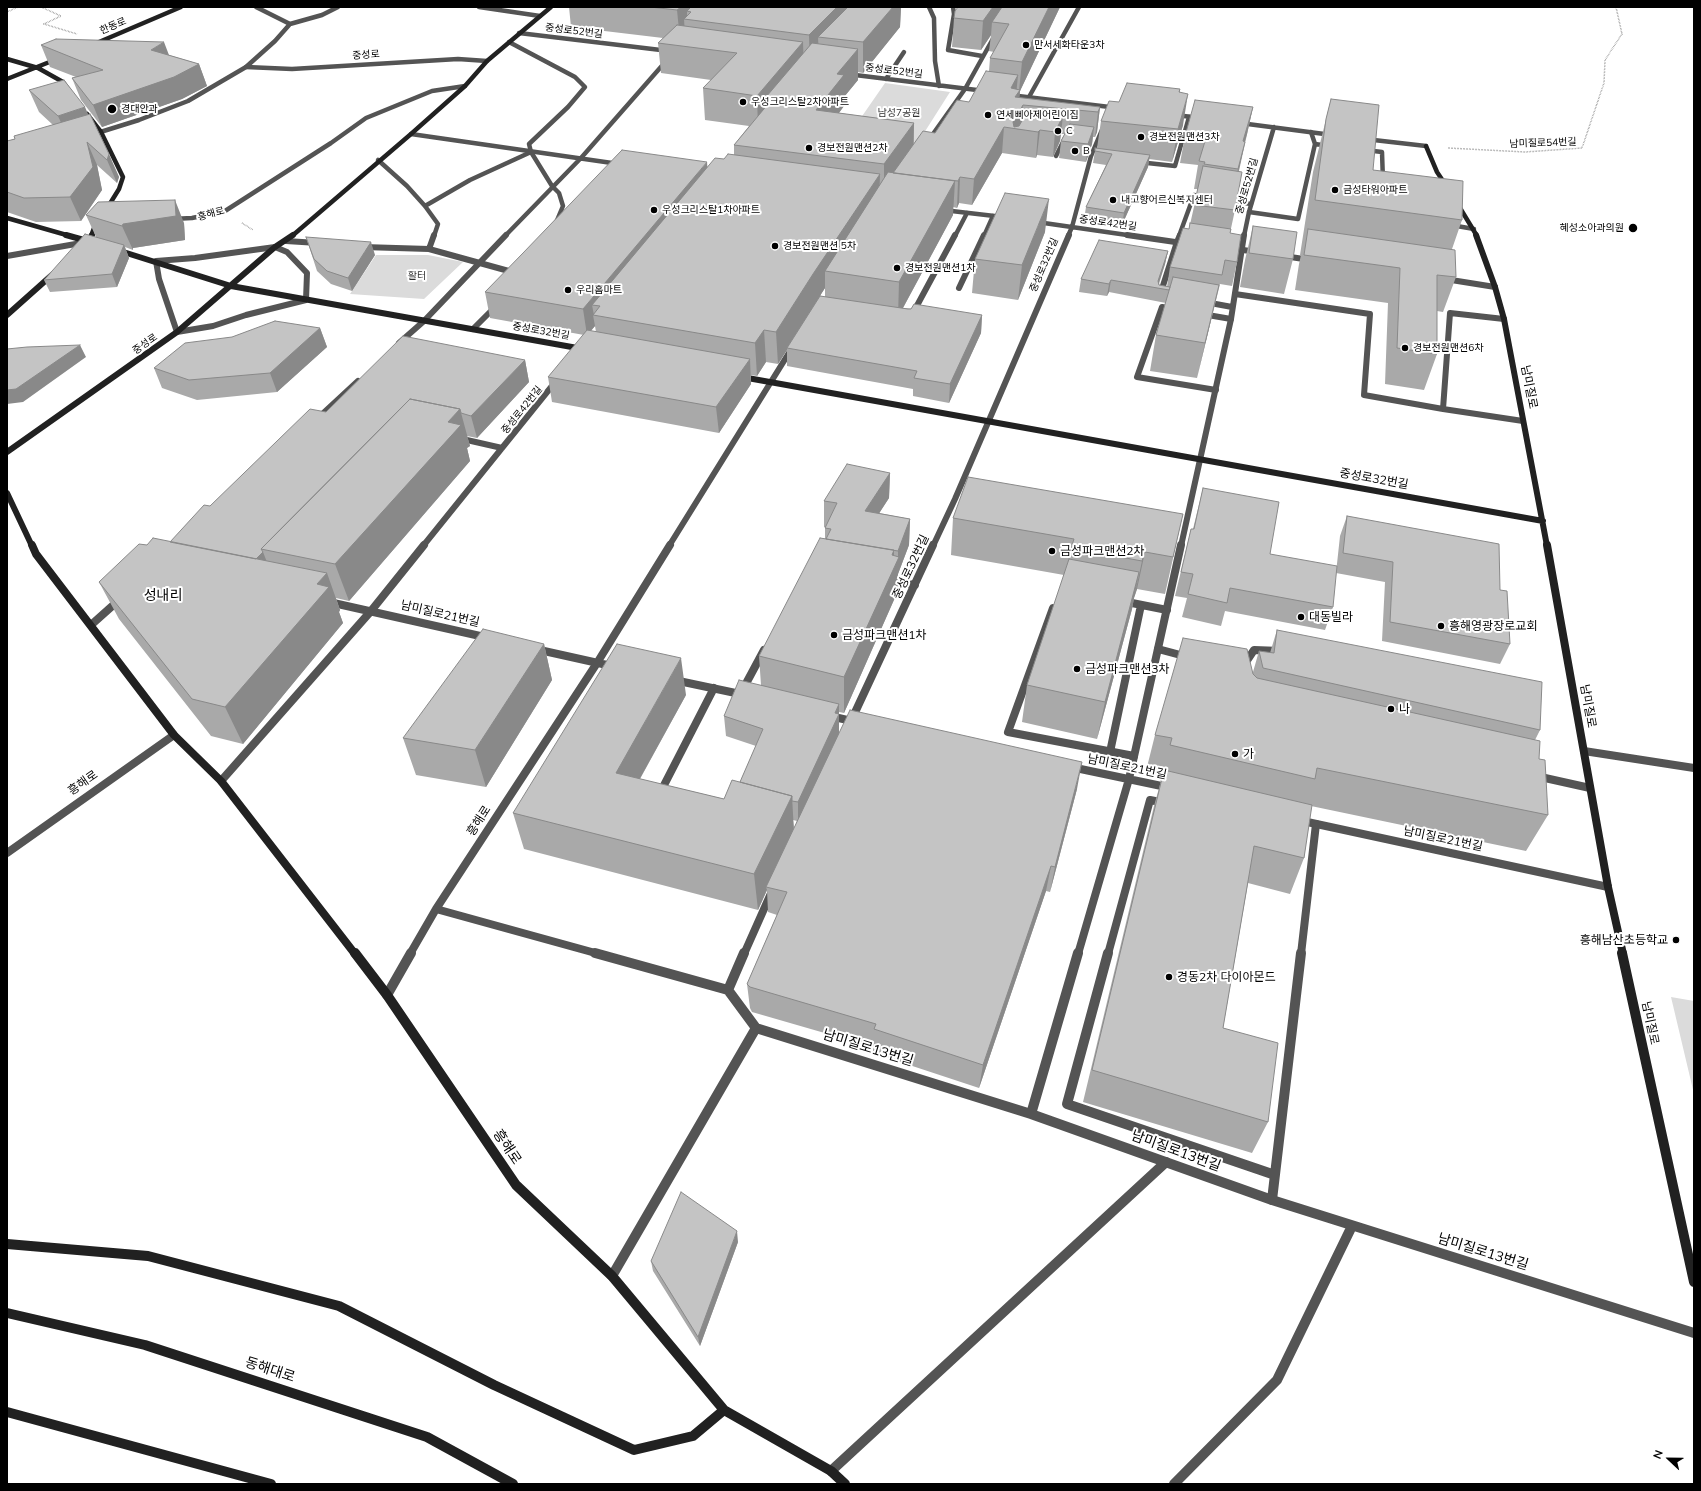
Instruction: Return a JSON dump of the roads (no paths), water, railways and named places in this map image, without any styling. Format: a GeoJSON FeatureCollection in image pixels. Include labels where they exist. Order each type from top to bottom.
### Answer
{"type":"FeatureCollection","features":[{"type":"Feature","properties":{"kind":"street","name":"한동로"},"geometry":{"type":"LineString","coordinates":[[86,47],[181,7]]}},
{"type":"Feature","properties":{"kind":"street"},"geometry":{"type":"LineString","coordinates":[[256,7],[290,24]]}},
{"type":"Feature","properties":{"kind":"street"},"geometry":{"type":"LineString","coordinates":[[86,136],[139,120],[188,101],[246,67],[275,41],[290,24],[322,15],[338,7]]}},
{"type":"Feature","properties":{"kind":"street"},"geometry":{"type":"LineString","coordinates":[[479,7],[540,16]]}},
{"type":"Feature","properties":{"kind":"street","name":"중성로"},"geometry":{"type":"LineString","coordinates":[[7,452],[177,332],[275,247],[286,241],[378,160],[411,134],[465,86],[487,61],[551,7]]}},
{"type":"Feature","properties":{"kind":"street"},"geometry":{"type":"LineString","coordinates":[[929,7],[934,18],[935,60],[939,86]]}},
{"type":"Feature","properties":{"kind":"street"},"geometry":{"type":"LineString","coordinates":[[953,7],[954,14],[948,50],[982,56]]}},
{"type":"Feature","properties":{"kind":"street"},"geometry":{"type":"LineString","coordinates":[[1029,97],[1079,7]]}},
{"type":"Feature","properties":{"kind":"street"},"geometry":{"type":"LineString","coordinates":[[925,145],[965,89],[982,56],[997,32]]}},
{"type":"Feature","properties":{"kind":"street","name":"중성로52번길"},"geometry":{"type":"LineString","coordinates":[[519,33],[675,51],[581,158]]}},
{"type":"Feature","properties":{"kind":"street"},"geometry":{"type":"LineString","coordinates":[[508,42],[558,67],[575,77],[585,87],[568,108],[529,144],[531,152],[552,186],[559,194],[563,206],[559,217],[551,230]]}},
{"type":"Feature","properties":{"kind":"street"},"geometry":{"type":"LineString","coordinates":[[886,79],[904,52]]}},
{"type":"Feature","properties":{"kind":"street"},"geometry":{"type":"LineString","coordinates":[[7,78],[38,68],[66,56]]}},
{"type":"Feature","properties":{"kind":"street"},"geometry":{"type":"LineString","coordinates":[[7,59],[38,68],[63,82],[72,93]]}},
{"type":"Feature","properties":{"kind":"street","name":"중성로"},"geometry":{"type":"LineString","coordinates":[[246,67],[292,69],[458,59],[487,61]]}},
{"type":"Feature","properties":{"kind":"street","name":"중성로52번길"},"geometry":{"type":"LineString","coordinates":[[841,74],[993,92]]}},
{"type":"Feature","properties":{"kind":"street","name":"흥해로"},"geometry":{"type":"LineString","coordinates":[[162,220],[192,218],[225,211],[331,143],[366,118],[432,91],[465,86]]}},
{"type":"Feature","properties":{"kind":"street"},"geometry":{"type":"LineString","coordinates":[[1008,94],[1127,109]]}},
{"type":"Feature","properties":{"kind":"street"},"geometry":{"type":"LineString","coordinates":[[1109,113],[1111,107]]}},
{"type":"Feature","properties":{"kind":"street"},"geometry":{"type":"LineString","coordinates":[[78,252],[89,242],[95,222],[109,206],[119,189],[123,177],[101,132],[85,111]]}},
{"type":"Feature","properties":{"kind":"street"},"geometry":{"type":"LineString","coordinates":[[1166,114],[1205,119]]}},
{"type":"Feature","properties":{"kind":"street"},"geometry":{"type":"LineString","coordinates":[[1130,161],[1176,166],[1189,117]]}},
{"type":"Feature","properties":{"kind":"street"},"geometry":{"type":"LineString","coordinates":[[1235,122],[1334,135]]}},
{"type":"Feature","properties":{"kind":"street"},"geometry":{"type":"LineString","coordinates":[[1072,227],[1091,156],[1104,126]]}},
{"type":"Feature","properties":{"kind":"street","name":"중성로52번길"},"geometry":{"type":"LineString","coordinates":[[1241,250],[1251,204],[1274,127]]}},
{"type":"Feature","properties":{"kind":"street"},"geometry":{"type":"LineString","coordinates":[[1249,212],[1298,219],[1315,144],[1311,132]]}},
{"type":"Feature","properties":{"kind":"street"},"geometry":{"type":"LineString","coordinates":[[411,134],[627,165]]}},
{"type":"Feature","properties":{"kind":"street"},"geometry":{"type":"LineString","coordinates":[[1059,137],[1072,138]]}},
{"type":"Feature","properties":{"kind":"street"},"geometry":{"type":"LineString","coordinates":[[1056,156],[1066,138]]}},
{"type":"Feature","properties":{"kind":"street","name":"남미질로"},"geometry":{"type":"LineString","coordinates":[[1357,138],[1426,146],[1437,172],[1474,229],[1495,286],[1504,319],[1543,521],[1608,887],[1694,1282]]}},
{"type":"Feature","properties":{"kind":"street"},"geometry":{"type":"LineString","coordinates":[[1091,140],[1098,141]]}},
{"type":"Feature","properties":{"kind":"street"},"geometry":{"type":"LineString","coordinates":[[1315,144],[1337,146]]}},
{"type":"Feature","properties":{"kind":"street"},"geometry":{"type":"LineString","coordinates":[[1359,149],[1382,152],[1383,191]]}},
{"type":"Feature","properties":{"kind":"street"},"geometry":{"type":"LineString","coordinates":[[425,206],[470,180],[531,152]]}},
{"type":"Feature","properties":{"kind":"street"},"geometry":{"type":"LineString","coordinates":[[1091,156],[1099,157]]}},
{"type":"Feature","properties":{"kind":"street"},"geometry":{"type":"LineString","coordinates":[[395,347],[424,321],[552,186],[581,158]]}},
{"type":"Feature","properties":{"kind":"street"},"geometry":{"type":"LineString","coordinates":[[378,160],[407,186],[425,206],[438,224],[429,249]]}},
{"type":"Feature","properties":{"kind":"street"},"geometry":{"type":"LineString","coordinates":[[1168,296],[1160,295],[1194,195],[1215,199]]}},
{"type":"Feature","properties":{"kind":"street"},"geometry":{"type":"LineString","coordinates":[[1222,200],[1251,204]]}},
{"type":"Feature","properties":{"kind":"street"},"geometry":{"type":"LineString","coordinates":[[938,209],[1009,218]]}},
{"type":"Feature","properties":{"kind":"street"},"geometry":{"type":"LineString","coordinates":[[912,316],[967,213]]}},
{"type":"Feature","properties":{"kind":"street"},"geometry":{"type":"LineString","coordinates":[[959,288],[993,216]]}},
{"type":"Feature","properties":{"kind":"street"},"geometry":{"type":"LineString","coordinates":[[7,218],[97,244]]}},
{"type":"Feature","properties":{"kind":"street","name":"중성로42번길"},"geometry":{"type":"LineString","coordinates":[[1032,221],[1198,245]]}},
{"type":"Feature","properties":{"kind":"street"},"geometry":{"type":"LineString","coordinates":[[95,222],[103,222]]}},
{"type":"Feature","properties":{"kind":"street"},"geometry":{"type":"LineString","coordinates":[[1444,224],[1474,229]]}},
{"type":"Feature","properties":{"kind":"street","name":"중성로32번길"},"geometry":{"type":"LineString","coordinates":[[850,725],[955,499],[1072,227]]}},
{"type":"Feature","properties":{"kind":"street"},"geometry":{"type":"LineString","coordinates":[[286,241],[323,244]]}},
{"type":"Feature","properties":{"kind":"street"},"geometry":{"type":"LineString","coordinates":[[7,256],[89,242]]}},
{"type":"Feature","properties":{"kind":"street"},"geometry":{"type":"LineString","coordinates":[[275,247],[288,252],[307,273],[306,300],[246,315],[213,326],[177,332],[159,279],[156,261],[195,258],[275,247]]}},
{"type":"Feature","properties":{"kind":"street"},"geometry":{"type":"LineString","coordinates":[[354,247],[429,249],[480,262],[525,276]]}},
{"type":"Feature","properties":{"kind":"street"},"geometry":{"type":"LineString","coordinates":[[1220,247],[1264,253]]}},
{"type":"Feature","properties":{"kind":"street","name":"중성로32번길"},"geometry":{"type":"LineString","coordinates":[[112,248],[231,286],[590,350]]}},
{"type":"Feature","properties":{"kind":"street"},"geometry":{"type":"LineString","coordinates":[[1031,1114],[1129,779],[1167,610],[1178,540],[1201,459],[1216,390],[1231,319],[1241,250]]}},
{"type":"Feature","properties":{"kind":"street"},"geometry":{"type":"LineString","coordinates":[[1280,255],[1318,261]]}},
{"type":"Feature","properties":{"kind":"street"},"geometry":{"type":"LineString","coordinates":[[7,315],[60,268]]}},
{"type":"Feature","properties":{"kind":"street"},"geometry":{"type":"LineString","coordinates":[[1441,279],[1495,286]]}},
{"type":"Feature","properties":{"kind":"street"},"geometry":{"type":"LineString","coordinates":[[1235,294],[1370,314],[1364,395],[1523,421]]}},
{"type":"Feature","properties":{"kind":"street"},"geometry":{"type":"LineString","coordinates":[[1196,301],[1232,307]]}},
{"type":"Feature","properties":{"kind":"street"},"geometry":{"type":"LineString","coordinates":[[473,330],[499,303]]}},
{"type":"Feature","properties":{"kind":"street"},"geometry":{"type":"LineString","coordinates":[[1185,311],[1162,307],[1137,377],[1216,390]]}},
{"type":"Feature","properties":{"kind":"street"},"geometry":{"type":"LineString","coordinates":[[1193,312],[1231,319]]}},
{"type":"Feature","properties":{"kind":"street"},"geometry":{"type":"LineString","coordinates":[[1443,409],[1450,313],[1504,319]]}},
{"type":"Feature","properties":{"kind":"street"},"geometry":{"type":"LineString","coordinates":[[577,355],[587,343]]}},
{"type":"Feature","properties":{"kind":"street"},"geometry":{"type":"LineString","coordinates":[[597,664],[796,343]]}},
{"type":"Feature","properties":{"kind":"street"},"geometry":{"type":"LineString","coordinates":[[314,422],[366,374]]}},
{"type":"Feature","properties":{"kind":"street","name":"중성로42번길"},"geometry":{"type":"LineString","coordinates":[[413,558],[562,374]]}},
{"type":"Feature","properties":{"kind":"street","name":"중성로32번길"},"geometry":{"type":"LineString","coordinates":[[731,376],[1543,521]]}},
{"type":"Feature","properties":{"kind":"street"},"geometry":{"type":"LineString","coordinates":[[450,436],[502,448]]}},
{"type":"Feature","properties":{"kind":"street","name":"흥해로"},"geometry":{"type":"LineString","coordinates":[[7,494],[36,554],[174,735],[221,781],[387,995],[516,1185],[612,1276],[724,1410]]}},
{"type":"Feature","properties":{"kind":"street"},"geometry":{"type":"LineString","coordinates":[[955,499],[963,500]]}},
{"type":"Feature","properties":{"kind":"street","name":"남미질로21번길"},"geometry":{"type":"LineString","coordinates":[[371,611],[413,558]]}},
{"type":"Feature","properties":{"kind":"street"},"geometry":{"type":"LineString","coordinates":[[876,579],[915,585]]}},
{"type":"Feature","properties":{"kind":"street"},"geometry":{"type":"LineString","coordinates":[[91,625],[124,596]]}},
{"type":"Feature","properties":{"kind":"street"},"geometry":{"type":"LineString","coordinates":[[1057,596],[1008,732],[1134,756]]}},
{"type":"Feature","properties":{"kind":"street"},"geometry":{"type":"LineString","coordinates":[[1112,599],[1167,610]]}},
{"type":"Feature","properties":{"kind":"street","name":"남미질로21번길"},"geometry":{"type":"LineString","coordinates":[[319,600],[496,640]]}},
{"type":"Feature","properties":{"kind":"street"},"geometry":{"type":"LineString","coordinates":[[1110,752],[1142,605]]}},
{"type":"Feature","properties":{"kind":"street"},"geometry":{"type":"LineString","coordinates":[[221,781],[371,611]]}},
{"type":"Feature","properties":{"kind":"street"},"geometry":{"type":"LineString","coordinates":[[741,694],[766,645]]}},
{"type":"Feature","properties":{"kind":"street"},"geometry":{"type":"LineString","coordinates":[[527,647],[626,670]]}},
{"type":"Feature","properties":{"kind":"street"},"geometry":{"type":"LineString","coordinates":[[1158,649],[1195,659]]}},
{"type":"Feature","properties":{"kind":"street"},"geometry":{"type":"LineString","coordinates":[[1239,672],[1254,650],[1286,652]]}},
{"type":"Feature","properties":{"kind":"street","name":"흥해로"},"geometry":{"type":"LineString","coordinates":[[387,995],[436,909],[597,664]]}},
{"type":"Feature","properties":{"kind":"street"},"geometry":{"type":"LineString","coordinates":[[663,678],[754,697]]}},
{"type":"Feature","properties":{"kind":"street"},"geometry":{"type":"LineString","coordinates":[[676,795],[661,791],[714,688]]}},
{"type":"Feature","properties":{"kind":"street"},"geometry":{"type":"LineString","coordinates":[[821,713],[850,725],[867,724]]}},
{"type":"Feature","properties":{"kind":"street","name":"흥해로"},"geometry":{"type":"LineString","coordinates":[[7,853],[174,735]]}},
{"type":"Feature","properties":{"kind":"street"},"geometry":{"type":"LineString","coordinates":[[1584,751],[1694,768]]}},
{"type":"Feature","properties":{"kind":"street","name":"남미질로21번길"},"geometry":{"type":"LineString","coordinates":[[1060,764],[1182,791]]}},
{"type":"Feature","properties":{"kind":"street"},"geometry":{"type":"LineString","coordinates":[[1534,773],[1590,788]]}},
{"type":"Feature","properties":{"kind":"street"},"geometry":{"type":"LineString","coordinates":[[1167,787],[1169,804],[1150,800],[1067,1104],[1275,1175]]}},
{"type":"Feature","properties":{"kind":"street","name":"남미질로21번길"},"geometry":{"type":"LineString","coordinates":[[1293,818],[1608,887]]}},
{"type":"Feature","properties":{"kind":"street"},"geometry":{"type":"LineString","coordinates":[[1272,1200],[1310,838],[1316,824]]}},
{"type":"Feature","properties":{"kind":"street"},"geometry":{"type":"LineString","coordinates":[[728,990],[774,886]]}},
{"type":"Feature","properties":{"kind":"street"},"geometry":{"type":"LineString","coordinates":[[436,909],[728,990],[756,1028],[612,1276]]}},
{"type":"Feature","properties":{"kind":"street","name":"남미질로13번길"},"geometry":{"type":"LineString","coordinates":[[756,1028],[1031,1114],[1272,1200],[1694,1333]]}},
{"type":"Feature","properties":{"kind":"street"},"geometry":{"type":"LineString","coordinates":[[831,1472],[1166,1162]]}},
{"type":"Feature","properties":{"kind":"street"},"geometry":{"type":"LineString","coordinates":[[1174,1484],[1277,1380],[1352,1226]]}},
{"type":"Feature","properties":{"kind":"street"},"geometry":{"type":"LineString","coordinates":[[7,1244],[148,1256],[339,1306],[494,1385],[634,1450],[693,1436],[724,1410],[831,1472],[845,1484]]}},
{"type":"Feature","properties":{"kind":"street","name":"동해대로"},"geometry":{"type":"LineString","coordinates":[[7,1313],[145,1345],[427,1437],[513,1484]]}},
{"type":"Feature","properties":{"kind":"street"},"geometry":{"type":"LineString","coordinates":[[7,1412],[271,1484]]}},
{"type":"Feature","properties":{"kind":"place","name":"만서세화타운3차"},"geometry":{"type":"Point","coordinates":[1026,45]}},
{"type":"Feature","properties":{"kind":"place","name":"우성크리스탈2차아파트"},"geometry":{"type":"Point","coordinates":[743,102]}},
{"type":"Feature","properties":{"kind":"place","name":"경대안과"},"geometry":{"type":"Point","coordinates":[112,109]}},
{"type":"Feature","properties":{"kind":"place","name":"연세삐아제어린이집"},"geometry":{"type":"Point","coordinates":[988,115]}},
{"type":"Feature","properties":{"kind":"place","name":"C"},"geometry":{"type":"Point","coordinates":[1058,131]}},
{"type":"Feature","properties":{"kind":"place","name":"경보전원맨션3차"},"geometry":{"type":"Point","coordinates":[1141,137]}},
{"type":"Feature","properties":{"kind":"place","name":"경보전원맨션2차"},"geometry":{"type":"Point","coordinates":[809,148]}},
{"type":"Feature","properties":{"kind":"place","name":"B"},"geometry":{"type":"Point","coordinates":[1075,151]}},
{"type":"Feature","properties":{"kind":"place","name":"금성타워아파트"},"geometry":{"type":"Point","coordinates":[1335,190]}},
{"type":"Feature","properties":{"kind":"place","name":"내고향어르신복지센터"},"geometry":{"type":"Point","coordinates":[1113,200]}},
{"type":"Feature","properties":{"kind":"place","name":"우성크리스탈1차아파트"},"geometry":{"type":"Point","coordinates":[654,210]}},
{"type":"Feature","properties":{"kind":"place","name":"혜성소아과의원"},"geometry":{"type":"Point","coordinates":[1633,228]}},
{"type":"Feature","properties":{"kind":"place","name":"경보전원맨션 5차"},"geometry":{"type":"Point","coordinates":[775,246]}},
{"type":"Feature","properties":{"kind":"place","name":"경보전원맨션1차"},"geometry":{"type":"Point","coordinates":[897,268]}},
{"type":"Feature","properties":{"kind":"place","name":"우리홈마트"},"geometry":{"type":"Point","coordinates":[568,290]}},
{"type":"Feature","properties":{"kind":"place","name":"경보전원맨션6차"},"geometry":{"type":"Point","coordinates":[1405,348]}},
{"type":"Feature","properties":{"kind":"place","name":"금성파크맨션2차"},"geometry":{"type":"Point","coordinates":[1052,551]}},
{"type":"Feature","properties":{"kind":"place","name":"대동빌라"},"geometry":{"type":"Point","coordinates":[1301,617]}},
{"type":"Feature","properties":{"kind":"place","name":"흥해영광장로교회"},"geometry":{"type":"Point","coordinates":[1441,626]}},
{"type":"Feature","properties":{"kind":"place","name":"금성파크맨션1차"},"geometry":{"type":"Point","coordinates":[834,635]}},
{"type":"Feature","properties":{"kind":"place","name":"금성파크맨션3차"},"geometry":{"type":"Point","coordinates":[1077,669]}},
{"type":"Feature","properties":{"kind":"place","name":"나"},"geometry":{"type":"Point","coordinates":[1391,709]}},
{"type":"Feature","properties":{"kind":"place","name":"가"},"geometry":{"type":"Point","coordinates":[1235,754]}},
{"type":"Feature","properties":{"kind":"place","name":"흥해남산초등학교"},"geometry":{"type":"Point","coordinates":[1676,940]}},
{"type":"Feature","properties":{"kind":"place","name":"경동2차 다이아몬드"},"geometry":{"type":"Point","coordinates":[1169,977]}},
{"type":"Feature","properties":{"kind":"district","name":"성내리"},"geometry":{"type":"Point","coordinates":[163,596]}},
{"type":"Feature","properties":{"kind":"park label","name":"남성7공원"},"geometry":{"type":"Point","coordinates":[899,113]}},
{"type":"Feature","properties":{"kind":"park label","name":"활터"},"geometry":{"type":"Point","coordinates":[417,276]}}]}
